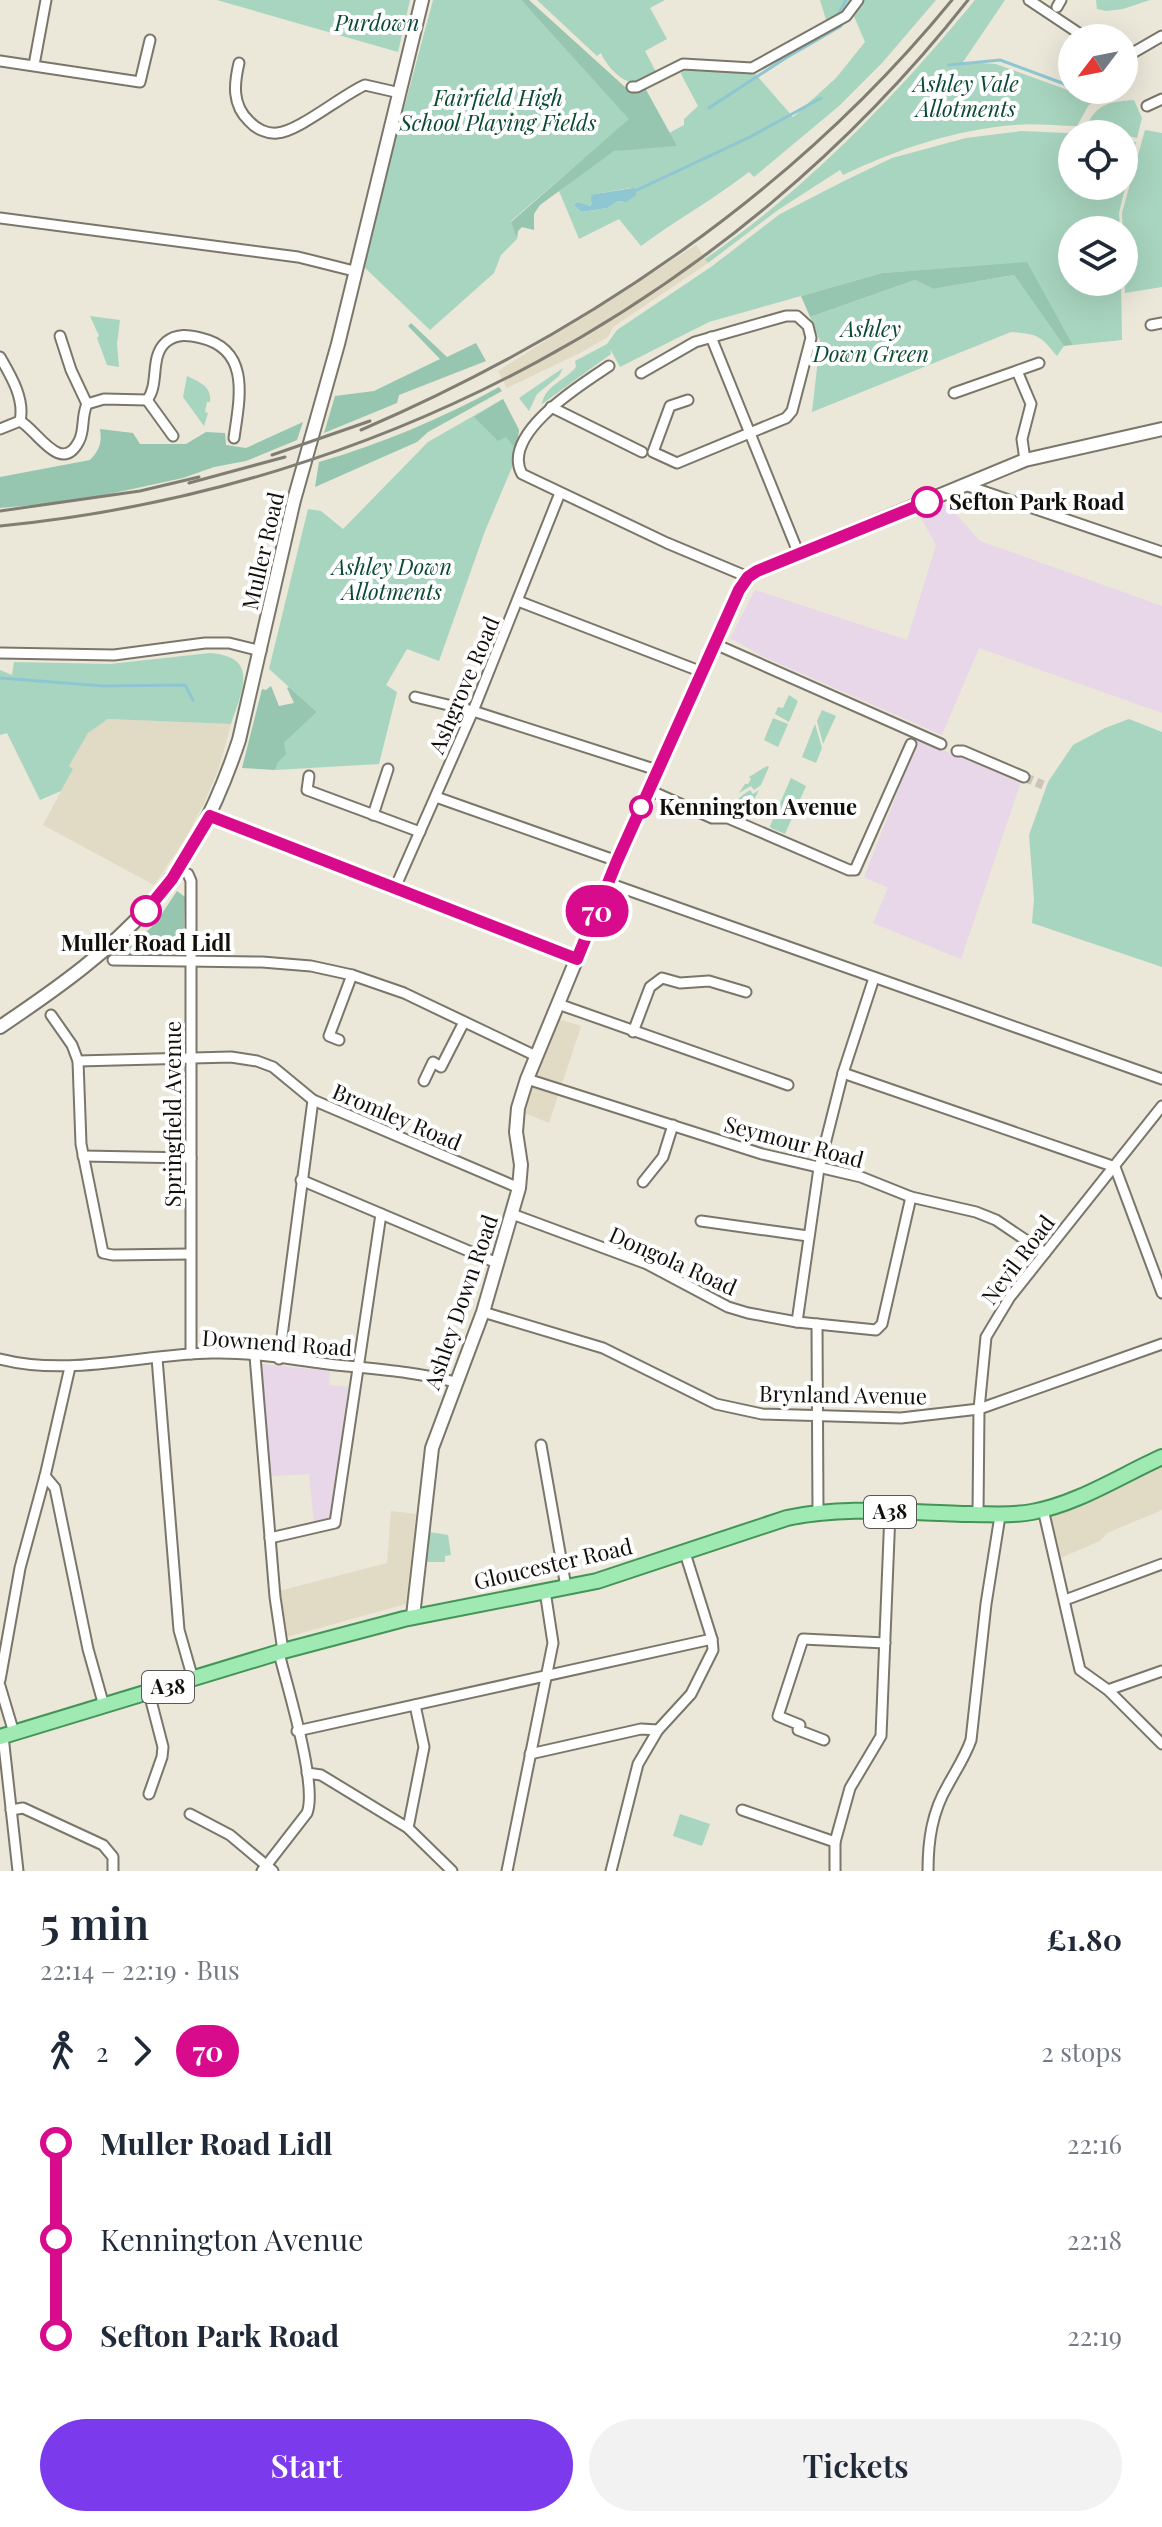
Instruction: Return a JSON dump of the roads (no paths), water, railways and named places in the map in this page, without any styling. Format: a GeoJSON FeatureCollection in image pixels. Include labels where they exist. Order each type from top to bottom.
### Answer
{"type":"FeatureCollection","features":[{"type":"Feature","properties":{"kind":"main road","name":"Muller Road"},"geometry":{"type":"LineString","coordinates":[[0,1027],[46,1007],[135,924],[172,879],[210,816],[239,740],[294,500],[338,344],[422,0]]}},
{"type":"Feature","properties":{"kind":"main road"},"geometry":{"type":"LineString","coordinates":[[748,577],[798,552],[1025,460],[1162,429]]}},
{"type":"Feature","properties":{"kind":"main road","name":"Ashley Down Road"},"geometry":{"type":"LineString","coordinates":[[413,1616],[432,1448],[483,1312],[519,1188],[521,1165],[517,1120],[527,1079],[657,770],[739,590],[748,577]]}},
{"type":"Feature","properties":{"kind":"main road","name":"Gloucester Road"},"geometry":{"type":"LineString","coordinates":[[6,1735],[281,1652],[413,1616],[597,1581],[765,1524],[818,1512],[1000,1516],[1043,1509],[1161,1461]]}},
{"type":"Feature","properties":{"kind":"street"},"geometry":{"type":"LineString","coordinates":[[34,65],[46,0]]}},
{"type":"Feature","properties":{"kind":"street"},"geometry":{"type":"LineString","coordinates":[[632,87],[683,64],[752,68],[849,20],[858,0]]}},
{"type":"Feature","properties":{"kind":"street"},"geometry":{"type":"LineString","coordinates":[[1029,0],[1065,24]]}},
{"type":"Feature","properties":{"kind":"street"},"geometry":{"type":"LineString","coordinates":[[1138,51],[1162,36]]}},
{"type":"Feature","properties":{"kind":"street"},"geometry":{"type":"LineString","coordinates":[[0,61],[140,82],[150,40]]}},
{"type":"Feature","properties":{"kind":"street"},"geometry":{"type":"LineString","coordinates":[[239,63],[234,90],[238,105],[252,125],[267,132],[287,131],[365,85],[400,93]]}},
{"type":"Feature","properties":{"kind":"street"},"geometry":{"type":"LineString","coordinates":[[1147,106],[1162,99]]}},
{"type":"Feature","properties":{"kind":"street"},"geometry":{"type":"LineString","coordinates":[[0,218],[298,257],[354,271]]}},
{"type":"Feature","properties":{"kind":"street"},"geometry":{"type":"LineString","coordinates":[[641,373],[688,345],[790,315],[801,318],[810,329],[811,338],[792,411],[783,420],[677,463],[653,452],[670,406],[688,400]]}},
{"type":"Feature","properties":{"kind":"street"},"geometry":{"type":"LineString","coordinates":[[147,400],[151,395],[157,356],[162,346],[170,339],[183,335],[205,339],[224,349],[238,372],[240,389],[234,434],[224,428]]}},
{"type":"Feature","properties":{"kind":"street"},"geometry":{"type":"LineString","coordinates":[[20,421],[31,427],[51,451],[60,454],[77,445],[81,437],[81,419],[87,404],[60,336]]}},
{"type":"Feature","properties":{"kind":"street"},"geometry":{"type":"LineString","coordinates":[[711,337],[798,552]]}},
{"type":"Feature","properties":{"kind":"street"},"geometry":{"type":"LineString","coordinates":[[0,357],[20,401],[20,421]]}},
{"type":"Feature","properties":{"kind":"street"},"geometry":{"type":"LineString","coordinates":[[954,393],[1039,363]]}},
{"type":"Feature","properties":{"kind":"street"},"geometry":{"type":"LineString","coordinates":[[609,366],[551,407],[536,422],[527,436],[518,462],[519,468],[527,478],[748,577]]}},
{"type":"Feature","properties":{"kind":"street"},"geometry":{"type":"LineString","coordinates":[[1017,371],[1031,404],[1022,439],[1025,460]]}},
{"type":"Feature","properties":{"kind":"street"},"geometry":{"type":"LineString","coordinates":[[87,404],[104,399],[147,400]]}},
{"type":"Feature","properties":{"kind":"street"},"geometry":{"type":"LineString","coordinates":[[147,400],[173,436]]}},
{"type":"Feature","properties":{"kind":"street"},"geometry":{"type":"LineString","coordinates":[[551,407],[642,452]]}},
{"type":"Feature","properties":{"kind":"street"},"geometry":{"type":"LineString","coordinates":[[0,429],[20,421]]}},
{"type":"Feature","properties":{"kind":"street"},"geometry":{"type":"LineString","coordinates":[[965,485],[1162,552]]}},
{"type":"Feature","properties":{"kind":"street","name":"Ashgrove Road"},"geometry":{"type":"LineString","coordinates":[[395,888],[473,711],[560,493]]}},
{"type":"Feature","properties":{"kind":"street"},"geometry":{"type":"LineString","coordinates":[[518,601],[702,672]]}},
{"type":"Feature","properties":{"kind":"street"},"geometry":{"type":"LineString","coordinates":[[0,653],[114,655],[205,643],[229,643],[261,651]]}},
{"type":"Feature","properties":{"kind":"street"},"geometry":{"type":"LineString","coordinates":[[715,644],[941,744]]}},
{"type":"Feature","properties":{"kind":"street"},"geometry":{"type":"LineString","coordinates":[[415,697],[473,711],[657,770]]}},
{"type":"Feature","properties":{"kind":"street"},"geometry":{"type":"LineString","coordinates":[[649,790],[712,818],[728,818],[855,870],[911,744]]}},
{"type":"Feature","properties":{"kind":"street"},"geometry":{"type":"LineString","coordinates":[[957,751],[1024,777]]}},
{"type":"Feature","properties":{"kind":"street"},"geometry":{"type":"LineString","coordinates":[[373,815],[388,769]]}},
{"type":"Feature","properties":{"kind":"street"},"geometry":{"type":"LineString","coordinates":[[309,776],[307,790],[420,832]]}},
{"type":"Feature","properties":{"kind":"street"},"geometry":{"type":"LineString","coordinates":[[436,797],[617,861]]}},
{"type":"Feature","properties":{"kind":"street"},"geometry":{"type":"LineString","coordinates":[[210,816],[577,959]]}},
{"type":"Feature","properties":{"kind":"street","name":"Springfield Avenue"},"geometry":{"type":"LineString","coordinates":[[188,874],[191,881],[192,962],[191,1354]]}},
{"type":"Feature","properties":{"kind":"street"},"geometry":{"type":"LineString","coordinates":[[608,883],[1162,1079]]}},
{"type":"Feature","properties":{"kind":"street"},"geometry":{"type":"LineString","coordinates":[[113,960],[262,962],[311,966],[352,975],[404,993],[536,1056]]}},
{"type":"Feature","properties":{"kind":"street"},"geometry":{"type":"LineString","coordinates":[[339,1040],[329,1036],[352,975]]}},
{"type":"Feature","properties":{"kind":"street"},"geometry":{"type":"LineString","coordinates":[[633,1032],[650,987],[662,978],[680,983],[709,981],[746,992]]}},
{"type":"Feature","properties":{"kind":"street"},"geometry":{"type":"LineString","coordinates":[[797,1322],[819,1168],[843,1073],[874,978]]}},
{"type":"Feature","properties":{"kind":"street"},"geometry":{"type":"LineString","coordinates":[[558,1004],[788,1085]]}},
{"type":"Feature","properties":{"kind":"street"},"geometry":{"type":"LineString","coordinates":[[46,1007],[72,1045],[78,1061],[83,1156],[103,1253],[190,1254]]}},
{"type":"Feature","properties":{"kind":"street"},"geometry":{"type":"LineString","coordinates":[[424,1081],[433,1062],[441,1067],[464,1022]]}},
{"type":"Feature","properties":{"kind":"street","name":"Bromley Road"},"geometry":{"type":"LineString","coordinates":[[78,1061],[231,1057],[257,1061],[273,1067],[313,1100],[519,1188]]}},
{"type":"Feature","properties":{"kind":"street"},"geometry":{"type":"LineString","coordinates":[[843,1073],[1115,1167],[1162,1293]]}},
{"type":"Feature","properties":{"kind":"street","name":"Seymour Road"},"geometry":{"type":"LineString","coordinates":[[527,1079],[762,1154],[861,1177],[911,1197],[976,1212],[996,1220],[1045,1253]]}},
{"type":"Feature","properties":{"kind":"street"},"geometry":{"type":"LineString","coordinates":[[279,1359],[313,1100]]}},
{"type":"Feature","properties":{"kind":"street","name":"Nevil Road"},"geometry":{"type":"LineString","coordinates":[[978,1514],[979,1409],[986,1337],[1010,1297],[1162,1106]]}},
{"type":"Feature","properties":{"kind":"street"},"geometry":{"type":"LineString","coordinates":[[643,1182],[663,1157],[673,1125]]}},
{"type":"Feature","properties":{"kind":"street"},"geometry":{"type":"LineString","coordinates":[[83,1156],[191,1158]]}},
{"type":"Feature","properties":{"kind":"street"},"geometry":{"type":"LineString","coordinates":[[301,1180],[497,1263]]}},
{"type":"Feature","properties":{"kind":"street","name":"Dongola Road"},"geometry":{"type":"LineString","coordinates":[[512,1214],[647,1264],[728,1307],[797,1322],[876,1330],[880,1328],[911,1197]]}},
{"type":"Feature","properties":{"kind":"street"},"geometry":{"type":"LineString","coordinates":[[270,1538],[335,1523],[381,1214]]}},
{"type":"Feature","properties":{"kind":"street"},"geometry":{"type":"LineString","coordinates":[[701,1221],[808,1236]]}},
{"type":"Feature","properties":{"kind":"street","name":"Brynland Avenue"},"geometry":{"type":"LineString","coordinates":[[483,1312],[603,1348],[716,1404],[762,1414],[901,1418],[979,1409],[1162,1344]]}},
{"type":"Feature","properties":{"kind":"street"},"geometry":{"type":"LineString","coordinates":[[817,1324],[818,1512]]}},
{"type":"Feature","properties":{"kind":"street","name":"Downend Road"},"geometry":{"type":"LineString","coordinates":[[0,1359],[48,1367],[70,1367],[191,1354],[255,1356],[407,1372],[455,1382]]}},
{"type":"Feature","properties":{"kind":"street"},"geometry":{"type":"LineString","coordinates":[[190,1814],[230,1835],[267,1869],[307,1813],[311,1799],[281,1652],[255,1356]]}},
{"type":"Feature","properties":{"kind":"street"},"geometry":{"type":"LineString","coordinates":[[157,1358],[179,1630],[193,1679]]}},
{"type":"Feature","properties":{"kind":"street"},"geometry":{"type":"LineString","coordinates":[[18,1871],[0,1683],[20,1568],[70,1367]]}},
{"type":"Feature","properties":{"kind":"street"},"geometry":{"type":"LineString","coordinates":[[541,1445],[566,1587]]}},
{"type":"Feature","properties":{"kind":"street"},"geometry":{"type":"LineString","coordinates":[[45,1476],[55,1488],[88,1649],[104,1706]]}},
{"type":"Feature","properties":{"kind":"street"},"geometry":{"type":"LineString","coordinates":[[1043,1509],[1080,1670],[1108,1690],[1162,1744]]}},
{"type":"Feature","properties":{"kind":"street"},"geometry":{"type":"LineString","coordinates":[[835,1871],[835,1842],[850,1788],[881,1736],[890,1512]]}},
{"type":"Feature","properties":{"kind":"street"},"geometry":{"type":"LineString","coordinates":[[928,1871],[933,1819],[971,1740],[986,1604],[1000,1516]]}},
{"type":"Feature","properties":{"kind":"street"},"geometry":{"type":"LineString","coordinates":[[611,1871],[633,1777],[658,1730],[691,1694],[713,1650],[685,1553]]}},
{"type":"Feature","properties":{"kind":"street"},"geometry":{"type":"LineString","coordinates":[[1065,1600],[1162,1564]]}},
{"type":"Feature","properties":{"kind":"street"},"geometry":{"type":"LineString","coordinates":[[507,1871],[553,1635],[545,1591]]}},
{"type":"Feature","properties":{"kind":"street"},"geometry":{"type":"LineString","coordinates":[[297,1731],[712,1639]]}},
{"type":"Feature","properties":{"kind":"street"},"geometry":{"type":"LineString","coordinates":[[824,1740],[798,1730],[800,1725],[778,1716],[803,1639],[885,1643]]}},
{"type":"Feature","properties":{"kind":"street"},"geometry":{"type":"LineString","coordinates":[[1108,1690],[1162,1671]]}},
{"type":"Feature","properties":{"kind":"street"},"geometry":{"type":"LineString","coordinates":[[149,1693],[163,1747],[149,1794]]}},
{"type":"Feature","properties":{"kind":"street"},"geometry":{"type":"LineString","coordinates":[[408,1828],[424,1747],[415,1705]]}},
{"type":"Feature","properties":{"kind":"street"},"geometry":{"type":"LineString","coordinates":[[530,1754],[641,1729],[658,1730]]}},
{"type":"Feature","properties":{"kind":"street"},"geometry":{"type":"LineString","coordinates":[[307,1773],[321,1775],[408,1828],[452,1871]]}},
{"type":"Feature","properties":{"kind":"street"},"geometry":{"type":"LineString","coordinates":[[11,1810],[23,1808],[103,1845],[113,1857],[113,1871]]}},
{"type":"Feature","properties":{"kind":"street"},"geometry":{"type":"LineString","coordinates":[[742,1810],[835,1842]]}},
{"type":"Feature","properties":{"kind":"water"},"geometry":{"type":"Polygon","coordinates":[[[637,190],[636,195],[607,208],[581,212],[574,205],[577,202],[590,206],[591,196],[595,194],[637,190]]]}},
{"type":"Feature","properties":{"kind":"waterway"},"geometry":{"type":"LineString","coordinates":[[839,13],[846,0]]}},
{"type":"Feature","properties":{"kind":"waterway"},"geometry":{"type":"LineString","coordinates":[[709,108],[841,26]]}},
{"type":"Feature","properties":{"kind":"waterway"},"geometry":{"type":"LineString","coordinates":[[949,65],[1000,60],[1058,82]]}},
{"type":"Feature","properties":{"kind":"waterway"},"geometry":{"type":"LineString","coordinates":[[637,190],[750,137],[821,98]]}},
{"type":"Feature","properties":{"kind":"waterway"},"geometry":{"type":"LineString","coordinates":[[0,678],[104,686],[185,685],[193,700]]}},
{"type":"Feature","properties":{"kind":"tunnel"},"geometry":{"type":"LineString","coordinates":[[1024,777],[1043,785]]}},
{"type":"Feature","properties":{"kind":"railway"},"geometry":{"type":"LineString","coordinates":[[361,430],[445,392],[526,349],[606,302],[682,250],[756,194],[825,134],[891,69],[952,0]]}},
{"type":"Feature","properties":{"kind":"railway"},"geometry":{"type":"LineString","coordinates":[[0,526],[141,505],[278,470],[411,422],[538,362],[658,289],[770,204],[874,107],[968,0]]}},
{"type":"Feature","properties":{"kind":"railway"},"geometry":{"type":"LineString","coordinates":[[272,455],[370,421]]}},
{"type":"Feature","properties":{"kind":"railway"},"geometry":{"type":"LineString","coordinates":[[189,483],[285,457]]}},
{"type":"Feature","properties":{"kind":"railway"},"geometry":{"type":"LineString","coordinates":[[0,511],[140,491],[199,477]]}},
{"type":"Feature","properties":{"kind":"place","name":"Sefton Park Road"},"geometry":{"type":"Point","coordinates":[927,502]}},
{"type":"Feature","properties":{"kind":"place","name":"Kennington Avenue"},"geometry":{"type":"Point","coordinates":[641,807]}},
{"type":"Feature","properties":{"kind":"place","name":"Muller Road Lidl"},"geometry":{"type":"Point","coordinates":[146,911]}},
{"type":"Feature","properties":{"kind":"park label","name":"Purdown"},"geometry":{"type":"Point","coordinates":[377,23]}},
{"type":"Feature","properties":{"kind":"park label","name":"Ashley Vale Allotments"},"geometry":{"type":"Point","coordinates":[966,96]}},
{"type":"Feature","properties":{"kind":"park label","name":"Fairfield High School Playing Fields"},"geometry":{"type":"Point","coordinates":[498,110]}},
{"type":"Feature","properties":{"kind":"park label","name":"Ashley Down Green"},"geometry":{"type":"Point","coordinates":[871,342]}},
{"type":"Feature","properties":{"kind":"park label","name":"Ashley Down Allotments"},"geometry":{"type":"Point","coordinates":[392,580]}}]}
